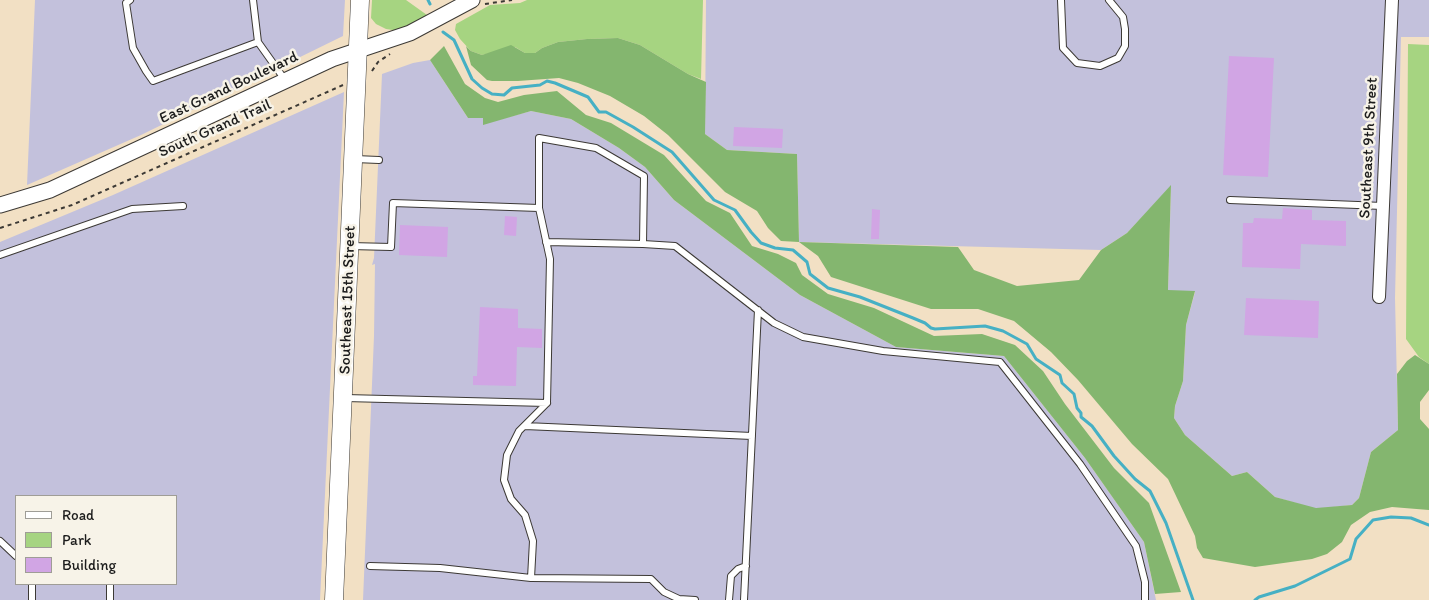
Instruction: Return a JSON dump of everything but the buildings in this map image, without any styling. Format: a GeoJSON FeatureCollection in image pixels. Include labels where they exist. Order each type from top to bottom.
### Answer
{"type":"FeatureCollection","features":[{"type":"Feature","properties":{"kind":"main road","name":"Southeast 15th Street"},"geometry":{"type":"LineString","coordinates":[[334,600],[360,0]]}},
{"type":"Feature","properties":{"kind":"street","name":"East Grand Boulevard"},"geometry":{"type":"LineString","coordinates":[[0,205],[50,190],[332,59],[410,33],[472,0]]}},
{"type":"Feature","properties":{"kind":"street","name":"Southeast 9th Street"},"geometry":{"type":"LineString","coordinates":[[1379,297],[1392,0]]}},
{"type":"Feature","properties":{"kind":"lane"},"geometry":{"type":"LineString","coordinates":[[130,0],[126,3],[133,48],[153,81],[258,42]]}},
{"type":"Feature","properties":{"kind":"lane"},"geometry":{"type":"LineString","coordinates":[[253,0],[258,42],[286,81]]}},
{"type":"Feature","properties":{"kind":"lane"},"geometry":{"type":"LineString","coordinates":[[1061,0],[1063,48],[1077,63],[1100,66],[1118,58],[1125,46],[1123,17],[1109,0]]}},
{"type":"Feature","properties":{"kind":"lane"},"geometry":{"type":"LineString","coordinates":[[531,578],[533,541],[525,515],[511,499],[504,480],[507,455],[519,431],[547,403],[550,259],[539,208],[539,138],[596,148],[644,176],[643,244]]}},
{"type":"Feature","properties":{"kind":"lane"},"geometry":{"type":"LineString","coordinates":[[354,159],[379,160]]}},
{"type":"Feature","properties":{"kind":"lane"},"geometry":{"type":"LineString","coordinates":[[1230,200],[1383,206]]}},
{"type":"Feature","properties":{"kind":"lane"},"geometry":{"type":"LineString","coordinates":[[350,246],[391,247],[393,203],[539,208]]}},
{"type":"Feature","properties":{"kind":"lane"},"geometry":{"type":"LineString","coordinates":[[0,254],[132,209],[183,206]]}},
{"type":"Feature","properties":{"kind":"lane"},"geometry":{"type":"LineString","coordinates":[[546,242],[675,246],[774,323],[803,337],[883,351],[1000,362],[1080,464],[1136,546],[1145,582],[1145,600]]}},
{"type":"Feature","properties":{"kind":"lane"},"geometry":{"type":"LineString","coordinates":[[744,600],[758,310]]}},
{"type":"Feature","properties":{"kind":"lane"},"geometry":{"type":"LineString","coordinates":[[344,398],[547,403]]}},
{"type":"Feature","properties":{"kind":"lane"},"geometry":{"type":"LineString","coordinates":[[525,426],[752,436]]}},
{"type":"Feature","properties":{"kind":"lane"},"geometry":{"type":"LineString","coordinates":[[0,541],[15,555]]}},
{"type":"Feature","properties":{"kind":"lane"},"geometry":{"type":"LineString","coordinates":[[370,566],[440,568],[531,578],[651,579],[664,592],[679,599],[695,600]]}},
{"type":"Feature","properties":{"kind":"lane"},"geometry":{"type":"LineString","coordinates":[[729,600],[731,576],[738,569],[746,566]]}},
{"type":"Feature","properties":{"kind":"lane"},"geometry":{"type":"LineString","coordinates":[[32,585],[32,600]]}},
{"type":"Feature","properties":{"kind":"lane"},"geometry":{"type":"LineString","coordinates":[[110,585],[110,600]]}},
{"type":"Feature","properties":{"kind":"path","name":"South Grand Trail"},"geometry":{"type":"LineString","coordinates":[[0,228],[72,205],[342,85],[367,71],[372,71],[378,62],[393,53]]}},
{"type":"Feature","properties":{"kind":"shaded area"},"geometry":{"type":"Polygon","coordinates":[[[35,0],[345,0],[343,36],[141,135],[27,185],[35,0]]]}},
{"type":"Feature","properties":{"kind":"shaded area"},"geometry":{"type":"Polygon","coordinates":[[[706,0],[1429,0],[1429,37],[1401,37],[1395,298],[1398,430],[1371,452],[1359,498],[1352,505],[1316,509],[1275,497],[1247,472],[1232,476],[1185,435],[1174,418],[1175,406],[1183,381],[1186,325],[1195,292],[1168,291],[1171,186],[1127,233],[1101,250],[799,242],[797,154],[727,150],[705,134],[706,0]]]}},
{"type":"Feature","properties":{"kind":"shaded area"},"geometry":{"type":"Polygon","coordinates":[[[430,60],[468,118],[483,118],[483,124],[531,111],[571,119],[619,148],[645,167],[674,200],[800,295],[896,347],[1004,356],[1085,458],[1144,542],[1156,600],[363,600],[374,336],[375,264],[372,265],[374,258],[382,74],[413,63],[430,60]]]}},
{"type":"Feature","properties":{"kind":"shaded area"},"geometry":{"type":"Polygon","coordinates":[[[344,92],[320,600],[0,600],[0,242],[113,195],[344,92]]]}},
{"type":"Feature","properties":{"kind":"green space"},"geometry":{"type":"Polygon","coordinates":[[[372,0],[406,0],[427,15],[400,31],[386,29],[376,24],[371,18],[372,0]]]}},
{"type":"Feature","properties":{"kind":"green space"},"geometry":{"type":"Polygon","coordinates":[[[527,0],[703,0],[701,79],[688,74],[640,45],[618,38],[558,42],[535,53],[525,53],[515,47],[482,55],[471,51],[455,30],[456,24],[490,5],[520,3],[527,0]]]}},
{"type":"Feature","properties":{"kind":"green space"},"geometry":{"type":"Polygon","coordinates":[[[618,38],[640,45],[688,74],[706,82],[705,134],[727,150],[797,154],[799,242],[781,241],[768,228],[757,211],[725,192],[668,135],[644,116],[610,96],[578,83],[559,78],[518,81],[487,80],[471,65],[466,46],[471,51],[482,55],[511,45],[525,53],[535,53],[558,42],[618,38]]]}},
{"type":"Feature","properties":{"kind":"green space"},"geometry":{"type":"Polygon","coordinates":[[[1408,44],[1429,45],[1429,364],[1419,357],[1406,339],[1408,44]]]}},
{"type":"Feature","properties":{"kind":"green space"},"geometry":{"type":"Polygon","coordinates":[[[444,46],[465,84],[485,98],[498,102],[524,95],[557,91],[586,115],[611,123],[664,155],[706,201],[730,213],[752,246],[778,254],[796,263],[802,275],[828,294],[874,308],[934,336],[982,334],[1015,345],[1043,371],[1065,404],[1114,468],[1149,503],[1181,592],[1155,594],[1144,542],[1085,458],[1004,356],[896,347],[800,295],[674,200],[645,167],[619,148],[571,119],[531,111],[483,125],[483,118],[468,118],[430,60],[444,46]]]}},
{"type":"Feature","properties":{"kind":"green space"},"geometry":{"type":"Polygon","coordinates":[[[1171,185],[1168,290],[1195,291],[1186,325],[1183,381],[1175,406],[1174,418],[1185,435],[1232,476],[1247,472],[1275,497],[1316,508],[1352,505],[1359,498],[1371,452],[1398,430],[1397,374],[1407,361],[1415,355],[1429,364],[1429,390],[1420,402],[1420,419],[1429,429],[1429,510],[1392,507],[1370,512],[1351,525],[1342,542],[1327,554],[1312,559],[1255,567],[1203,558],[1197,548],[1195,536],[1168,479],[1132,444],[1078,380],[1051,352],[1014,321],[978,309],[931,309],[831,277],[818,256],[799,242],[958,247],[974,270],[1017,286],[1079,280],[1101,250],[1127,233],[1171,185]]]}},
{"type":"Feature","properties":{"kind":"waterway"},"geometry":{"type":"LineString","coordinates":[[428,0],[430,4]]}},
{"type":"Feature","properties":{"kind":"waterway"},"geometry":{"type":"LineString","coordinates":[[443,32],[454,40],[472,79],[492,94],[504,95],[512,88],[540,85],[547,81],[555,83],[588,97],[599,112],[606,112],[672,152],[714,200],[735,210],[761,243],[775,248],[793,250],[807,262],[810,274],[828,288],[860,297],[925,323],[931,328],[985,326],[1003,331],[1027,344],[1036,359],[1060,375],[1062,383],[1074,394],[1081,417],[1092,426],[1114,456],[1135,479],[1150,491],[1166,523],[1193,600]]}},
{"type":"Feature","properties":{"kind":"waterway"},"geometry":{"type":"LineString","coordinates":[[1255,600],[1259,597],[1295,586],[1350,559],[1356,539],[1373,520],[1391,517],[1411,518],[1429,525]]}}]}
